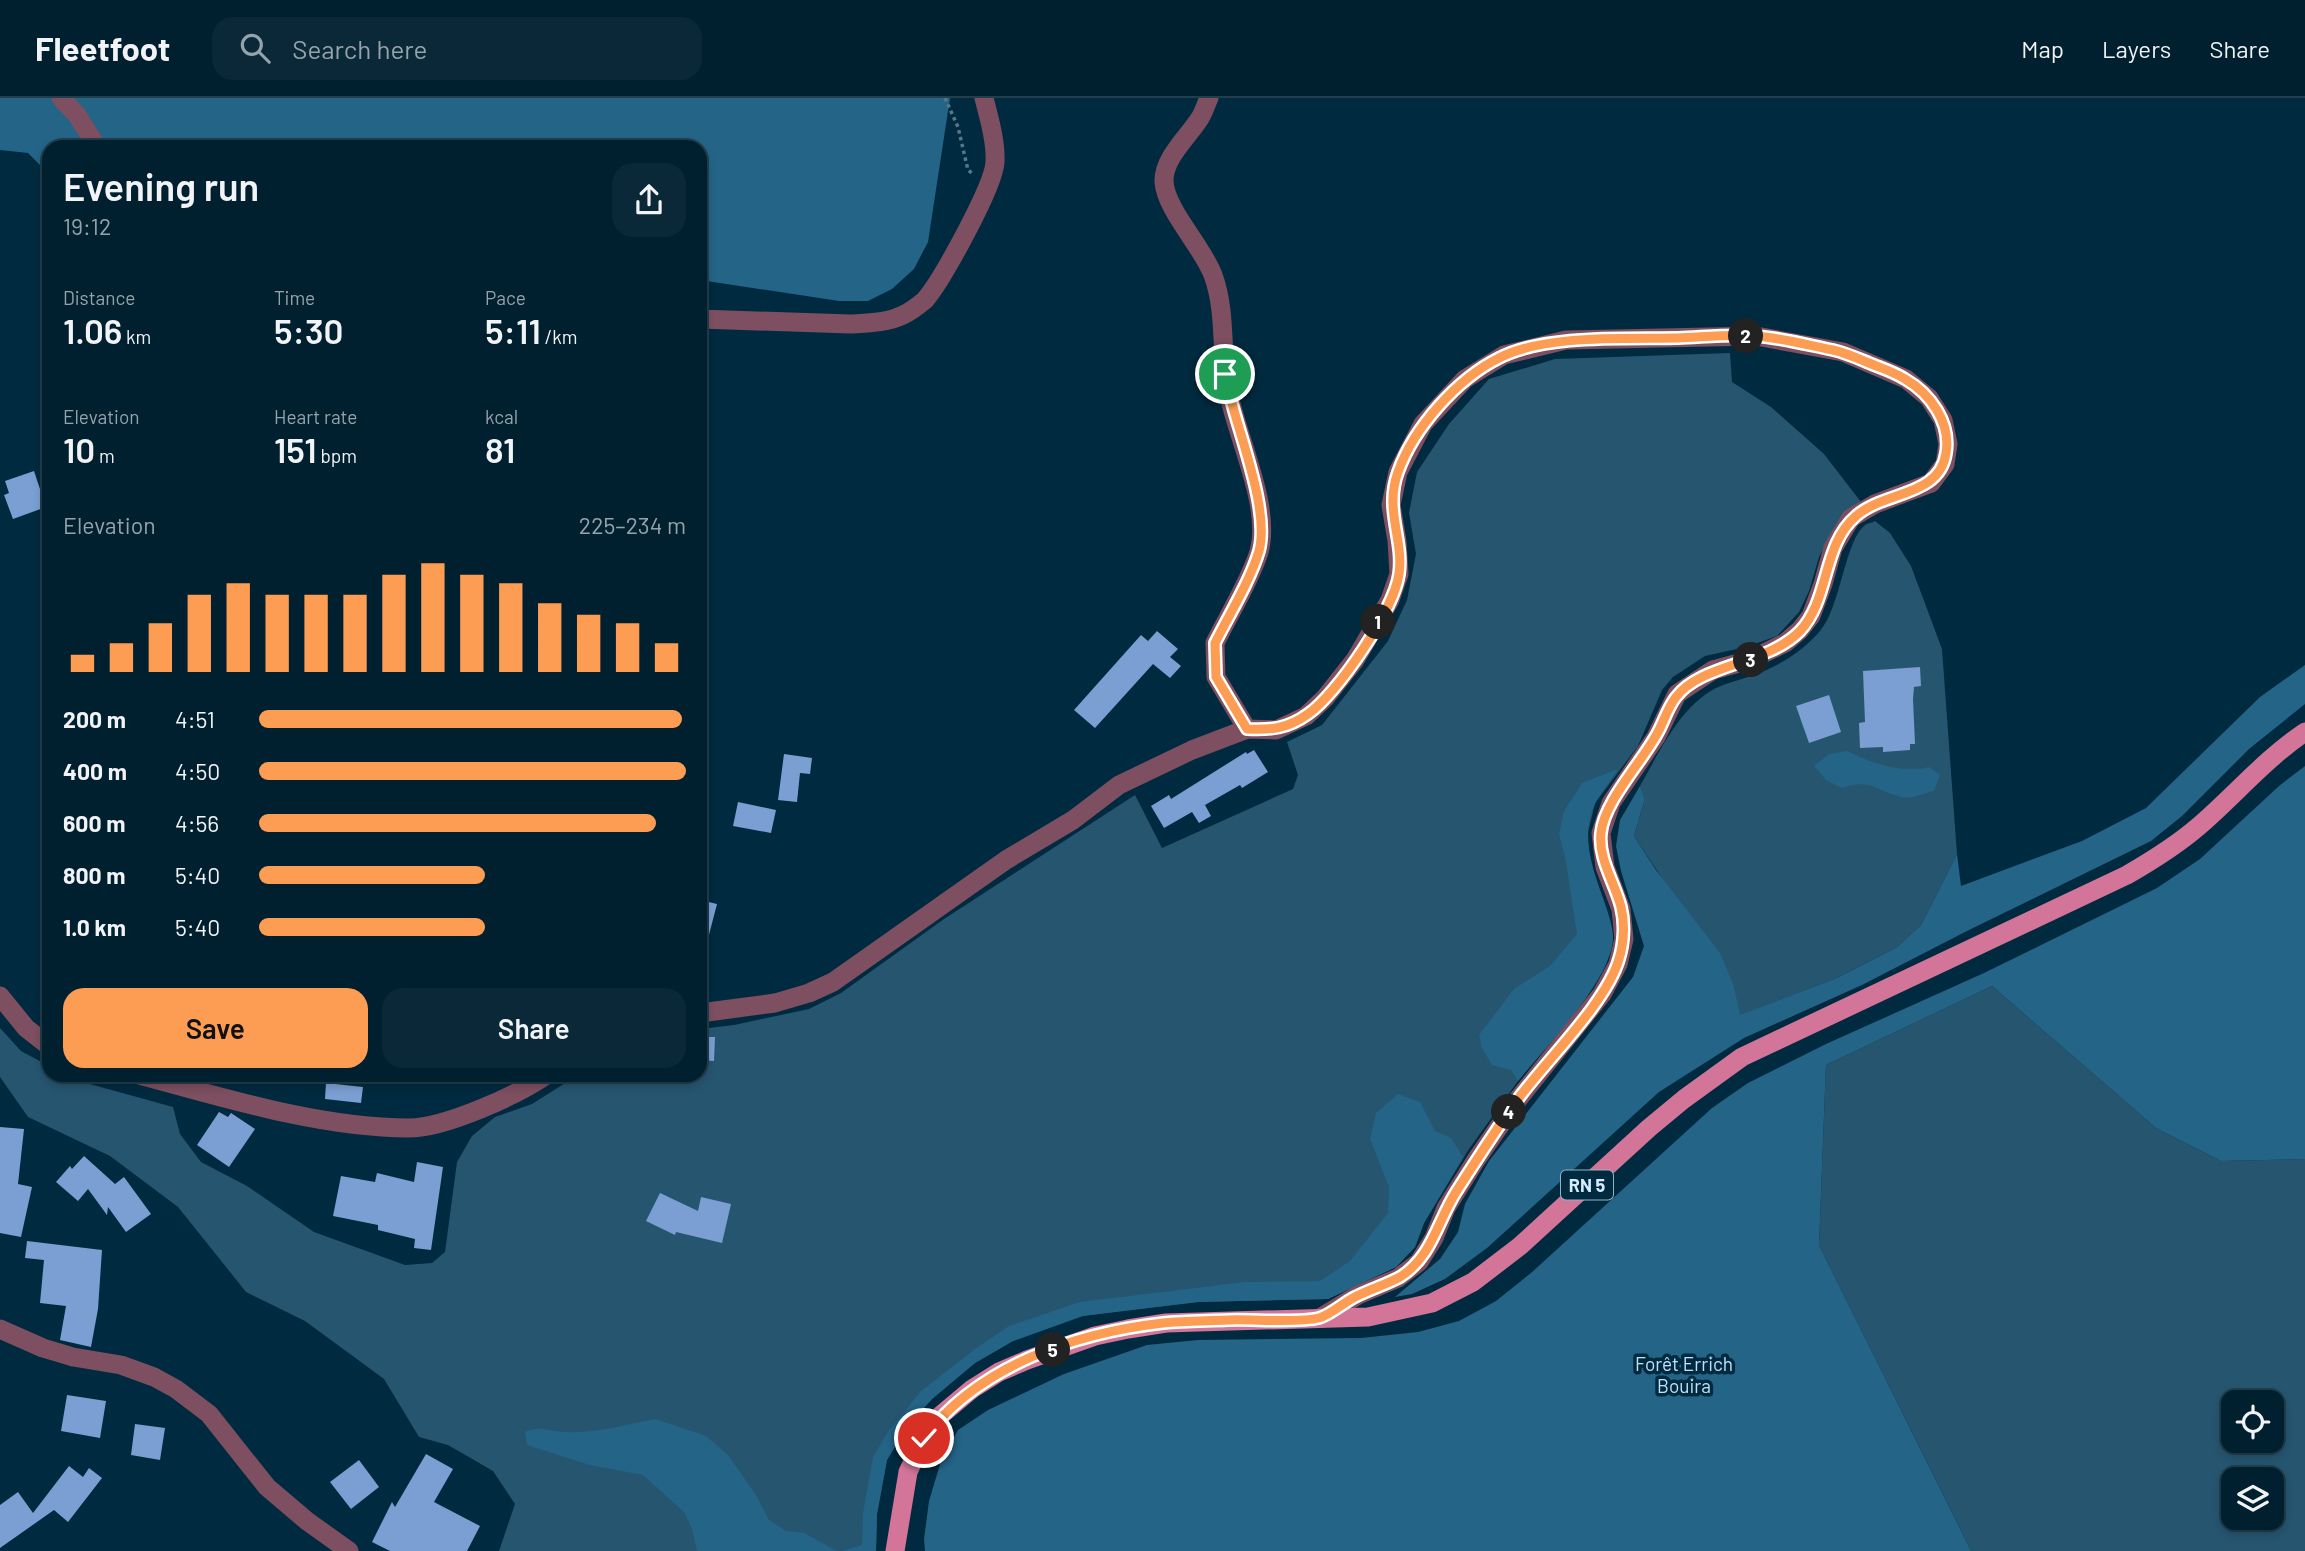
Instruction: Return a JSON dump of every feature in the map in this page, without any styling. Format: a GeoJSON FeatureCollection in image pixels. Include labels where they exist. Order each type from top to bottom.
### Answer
{"type":"FeatureCollection","features":[{"type":"Feature","properties":{"kind":"main road","name":"RN 5"},"geometry":{"type":"LineString","coordinates":[[895,1551],[908,1472],[924,1438],[941,1415],[972,1389],[999,1373],[1095,1335],[1128,1329],[1166,1323],[1368,1317],[1432,1303],[1473,1282],[1520,1246],[1649,1128],[1684,1099],[1742,1058],[2137,869],[2166,852],[2200,825],[2282,748],[2305,732]]}},
{"type":"Feature","properties":{"kind":"street"},"geometry":{"type":"LineString","coordinates":[[61,98],[77,115],[93,140]]}},
{"type":"Feature","properties":{"kind":"street"},"geometry":{"type":"LineString","coordinates":[[707,318],[850,324],[902,316],[923,302],[944,273],[987,188],[995,164],[984,98]]}},
{"type":"Feature","properties":{"kind":"street"},"geometry":{"type":"LineString","coordinates":[[1209,98],[1201,116],[1170,159],[1164,180],[1169,201],[1202,250],[1214,277],[1229,401],[1258,498],[1262,527],[1259,551],[1215,643],[1214,657],[1216,677],[1247,729]]}},
{"type":"Feature","properties":{"kind":"street"},"geometry":{"type":"LineString","coordinates":[[707,1012],[775,1003],[809,993],[833,982],[1006,860],[1073,820],[1119,785],[1192,750],[1247,729],[1276,730],[1306,716],[1325,698],[1355,660],[1390,600],[1399,574],[1391,505],[1398,472],[1423,424],[1465,379],[1504,355],[1566,340],[1756,336],[1843,352],[1906,379],[1929,398],[1943,420],[1948,444],[1945,464],[1931,483],[1875,504],[1852,519],[1833,548],[1815,606],[1800,630],[1785,643],[1750,660],[1713,670],[1677,694],[1656,737],[1611,803],[1601,833],[1605,867],[1622,909],[1623,939],[1618,964],[1602,994],[1519,1098],[1476,1160],[1446,1208],[1434,1238],[1419,1262],[1398,1278],[1358,1295],[1320,1318]]}},
{"type":"Feature","properties":{"kind":"street"},"geometry":{"type":"LineString","coordinates":[[0,996],[26,1028],[42,1041]]}},
{"type":"Feature","properties":{"kind":"street"},"geometry":{"type":"LineString","coordinates":[[165,1082],[264,1108],[353,1123],[410,1128],[435,1125],[509,1096],[534,1082]]}},
{"type":"Feature","properties":{"kind":"street"},"geometry":{"type":"LineString","coordinates":[[0,1329],[43,1348],[74,1357],[121,1365],[154,1377],[176,1389],[209,1414],[267,1487],[307,1521],[349,1551]]}},
{"type":"Feature","properties":{"kind":"path"},"geometry":{"type":"LineString","coordinates":[[945,98],[958,127],[968,170],[987,188]]}},
{"type":"Feature","properties":{"kind":"shaded area"},"geometry":{"type":"Polygon","coordinates":[[[1730,353],[1732,382],[1771,407],[1824,454],[1861,502],[1832,532],[1819,557],[1809,591],[1799,612],[1777,636],[1746,647],[1705,656],[1673,677],[1662,690],[1638,746],[1595,803],[1587,837],[1591,866],[1605,904],[1613,939],[1604,969],[1585,998],[1518,1081],[1469,1149],[1424,1223],[1415,1247],[1396,1267],[1328,1299],[1198,1302],[1082,1316],[1013,1341],[975,1363],[932,1399],[906,1428],[887,1460],[877,1514],[876,1551],[499,1551],[515,1504],[493,1471],[448,1445],[419,1437],[384,1379],[305,1321],[246,1292],[178,1207],[110,1156],[28,1117],[0,1077],[0,1028],[21,1051],[42,1062],[42,1082],[83,1082],[173,1107],[180,1134],[201,1162],[247,1186],[314,1232],[405,1265],[432,1263],[445,1252],[457,1162],[472,1136],[495,1117],[532,1104],[567,1082],[707,1082],[707,1028],[809,1009],[841,993],[944,919],[1135,795],[1162,848],[1293,789],[1298,775],[1287,742],[1322,725],[1388,641],[1407,600],[1416,554],[1409,513],[1417,472],[1449,424],[1489,379],[1555,359],[1730,353]]]}},
{"type":"Feature","properties":{"kind":"shaded area"},"geometry":{"type":"Polygon","coordinates":[[[1875,521],[1890,533],[1911,566],[1942,649],[1957,854],[1921,925],[1897,947],[1839,977],[1739,1016],[1734,986],[1634,836],[1645,798],[1640,786],[1678,722],[1698,701],[1727,683],[1759,673],[1784,661],[1820,631],[1833,606],[1852,544],[1865,525],[1875,521]]]}},
{"type":"Feature","properties":{"kind":"shaded area"},"geometry":{"type":"Polygon","coordinates":[[[1992,986],[2156,1128],[2221,1161],[2305,1159],[2305,1551],[1971,1551],[1819,1245],[1826,1065],[1992,986]]]}},
{"type":"Feature","properties":{"kind":"green space"},"geometry":{"type":"Polygon","coordinates":[[[0,98],[950,98],[928,242],[914,269],[892,289],[868,301],[839,301],[707,281],[707,140],[42,140],[42,167],[28,153],[0,150],[0,98]]]}},
{"type":"Feature","properties":{"kind":"green space"},"geometry":{"type":"Polygon","coordinates":[[[2305,665],[2305,704],[2249,749],[2182,816],[2151,841],[1862,985],[1744,1038],[1659,1092],[1487,1248],[1445,1279],[1412,1294],[1395,1297],[1440,1259],[1458,1232],[1465,1204],[1489,1161],[1633,977],[1644,946],[1616,846],[1620,820],[1640,786],[1645,798],[1634,836],[1656,870],[1720,953],[1734,986],[1740,1015],[1839,977],[1897,947],[1921,925],[1957,854],[1961,886],[2082,841],[2146,808],[2260,697],[2305,665]]]}},
{"type":"Feature","properties":{"kind":"green space"},"geometry":{"type":"Polygon","coordinates":[[[1847,751],[1887,766],[1909,769],[1929,767],[1940,775],[1934,791],[1909,798],[1867,785],[1842,788],[1826,780],[1814,766],[1829,754],[1847,751]]]}},
{"type":"Feature","properties":{"kind":"green space","name":"Forêt Errich Bouira"},"geometry":{"type":"Polygon","coordinates":[[[2305,766],[2305,1159],[2221,1161],[2156,1128],[1992,986],[1826,1065],[1819,1245],[1971,1551],[925,1551],[929,1501],[941,1461],[958,1430],[988,1410],[1064,1374],[1147,1345],[1198,1340],[1361,1338],[1418,1332],[1459,1321],[1496,1301],[1531,1273],[1712,1108],[1748,1083],[1826,1044],[1984,973],[2157,888],[2200,859],[2279,786],[2305,766]]]}},
{"type":"Feature","properties":{"kind":"green space"},"geometry":{"type":"Polygon","coordinates":[[[1618,769],[1597,800],[1589,824],[1588,837],[1595,874],[1612,930],[1609,957],[1588,995],[1518,1081],[1511,1070],[1492,1065],[1482,1048],[1479,1035],[1514,989],[1550,966],[1577,934],[1559,834],[1564,811],[1582,783],[1618,769]]]}},
{"type":"Feature","properties":{"kind":"green space"},"geometry":{"type":"Polygon","coordinates":[[[1398,1094],[1420,1102],[1435,1131],[1451,1138],[1463,1157],[1424,1223],[1415,1247],[1396,1267],[1328,1299],[1198,1302],[1083,1316],[1013,1341],[975,1363],[932,1399],[906,1428],[887,1460],[877,1514],[876,1551],[842,1551],[862,1545],[863,1513],[873,1457],[889,1430],[921,1391],[1009,1326],[1080,1302],[1245,1282],[1320,1281],[1350,1261],[1388,1213],[1389,1187],[1370,1139],[1376,1113],[1398,1094]]]}},
{"type":"Feature","properties":{"kind":"green space"},"geometry":{"type":"Polygon","coordinates":[[[655,1419],[706,1436],[728,1455],[756,1495],[769,1520],[786,1531],[804,1533],[837,1551],[697,1551],[692,1529],[684,1512],[643,1475],[590,1465],[527,1445],[525,1432],[539,1429],[586,1432],[655,1419]]]}},
{"type":"Feature","properties":{"kind":"building"},"geometry":{"type":"Polygon","coordinates":[[[34,471],[42,495],[42,508],[13,519],[4,495],[9,493],[5,481],[34,471]]]}},
{"type":"Feature","properties":{"kind":"building"},"geometry":{"type":"Polygon","coordinates":[[[1157,631],[1178,649],[1170,657],[1181,666],[1170,678],[1153,664],[1095,728],[1074,710],[1141,635],[1148,641],[1157,631]]]}},
{"type":"Feature","properties":{"kind":"building"},"geometry":{"type":"Polygon","coordinates":[[[1920,667],[1921,686],[1914,687],[1913,699],[1915,744],[1910,744],[1910,750],[1883,752],[1883,747],[1860,748],[1859,723],[1865,722],[1863,671],[1920,667]]]}},
{"type":"Feature","properties":{"kind":"building"},"geometry":{"type":"Polygon","coordinates":[[[1829,695],[1841,732],[1809,743],[1796,706],[1829,695]]]}},
{"type":"Feature","properties":{"kind":"building"},"geometry":{"type":"Polygon","coordinates":[[[1254,750],[1268,772],[1242,788],[1240,785],[1205,805],[1211,816],[1199,823],[1192,812],[1164,828],[1151,806],[1169,795],[1171,799],[1246,752],[1247,754],[1254,750]]]}},
{"type":"Feature","properties":{"kind":"building"},"geometry":{"type":"Polygon","coordinates":[[[784,754],[812,758],[810,774],[800,773],[797,802],[778,800],[784,754]]]}},
{"type":"Feature","properties":{"kind":"building"},"geometry":{"type":"Polygon","coordinates":[[[738,802],[776,810],[771,833],[733,826],[738,802]]]}},
{"type":"Feature","properties":{"kind":"building"},"geometry":{"type":"Polygon","coordinates":[[[707,902],[717,904],[707,942],[707,902]]]}},
{"type":"Feature","properties":{"kind":"building"},"geometry":{"type":"Polygon","coordinates":[[[707,1037],[715,1037],[714,1061],[707,1060],[707,1037]]]}},
{"type":"Feature","properties":{"kind":"building"},"geometry":{"type":"Polygon","coordinates":[[[326,1083],[363,1087],[361,1103],[325,1099],[326,1083]]]}},
{"type":"Feature","properties":{"kind":"building"},"geometry":{"type":"Polygon","coordinates":[[[219,1112],[228,1117],[231,1113],[255,1129],[229,1167],[197,1145],[219,1112]]]}},
{"type":"Feature","properties":{"kind":"building"},"geometry":{"type":"Polygon","coordinates":[[[0,1127],[24,1129],[18,1184],[32,1187],[21,1237],[0,1233],[0,1127]]]}},
{"type":"Feature","properties":{"kind":"building"},"geometry":{"type":"Polygon","coordinates":[[[84,1156],[115,1184],[124,1177],[151,1214],[126,1232],[108,1207],[107,1215],[88,1189],[78,1201],[56,1182],[70,1166],[72,1169],[84,1156]]]}},
{"type":"Feature","properties":{"kind":"building"},"geometry":{"type":"Polygon","coordinates":[[[417,1162],[443,1167],[431,1250],[414,1248],[415,1239],[378,1230],[378,1225],[333,1216],[341,1176],[375,1182],[377,1173],[414,1182],[417,1162]]]}},
{"type":"Feature","properties":{"kind":"building"},"geometry":{"type":"Polygon","coordinates":[[[660,1193],[698,1211],[701,1197],[731,1204],[722,1243],[676,1232],[675,1235],[646,1221],[660,1193]]]}},
{"type":"Feature","properties":{"kind":"building"},"geometry":{"type":"Polygon","coordinates":[[[27,1241],[102,1250],[98,1309],[91,1347],[60,1340],[66,1306],[40,1303],[44,1260],[25,1258],[27,1241]]]}},
{"type":"Feature","properties":{"kind":"building"},"geometry":{"type":"Polygon","coordinates":[[[67,1395],[106,1401],[100,1438],[61,1431],[67,1395]]]}},
{"type":"Feature","properties":{"kind":"building"},"geometry":{"type":"Polygon","coordinates":[[[135,1424],[165,1428],[160,1460],[131,1455],[135,1424]]]}},
{"type":"Feature","properties":{"kind":"building"},"geometry":{"type":"Polygon","coordinates":[[[426,1454],[453,1469],[434,1502],[480,1526],[467,1551],[390,1551],[372,1542],[392,1502],[395,1507],[426,1454]]]}},
{"type":"Feature","properties":{"kind":"building"},"geometry":{"type":"Polygon","coordinates":[[[359,1460],[379,1487],[351,1509],[330,1482],[359,1460]]]}},
{"type":"Feature","properties":{"kind":"building"},"geometry":{"type":"Polygon","coordinates":[[[69,1466],[83,1477],[89,1468],[102,1478],[68,1522],[54,1510],[0,1548],[0,1505],[18,1492],[33,1513],[69,1466]]]}},
{"type":"Feature","properties":{"kind":"route"},"geometry":{"type":"LineString","coordinates":[[924,1438],[941,1415],[972,1389],[999,1373],[1063,1346],[1095,1335],[1166,1323],[1320,1318],[1358,1295],[1398,1278],[1419,1262],[1434,1238],[1446,1208],[1476,1160],[1519,1098],[1602,994],[1618,964],[1623,939],[1622,909],[1605,867],[1601,833],[1611,803],[1656,737],[1677,694],[1713,670],[1750,660],[1785,643],[1800,630],[1811,616],[1833,548],[1852,519],[1875,504],[1931,483],[1945,464],[1948,444],[1943,420],[1929,398],[1906,379],[1843,352],[1756,336],[1566,340],[1504,355],[1465,379],[1423,424],[1398,472],[1391,505],[1399,574],[1390,600],[1355,660],[1325,698],[1306,716],[1276,730],[1247,729],[1216,677],[1214,657],[1215,643],[1259,551],[1262,527],[1258,498],[1229,401],[1225,374]]}}]}
